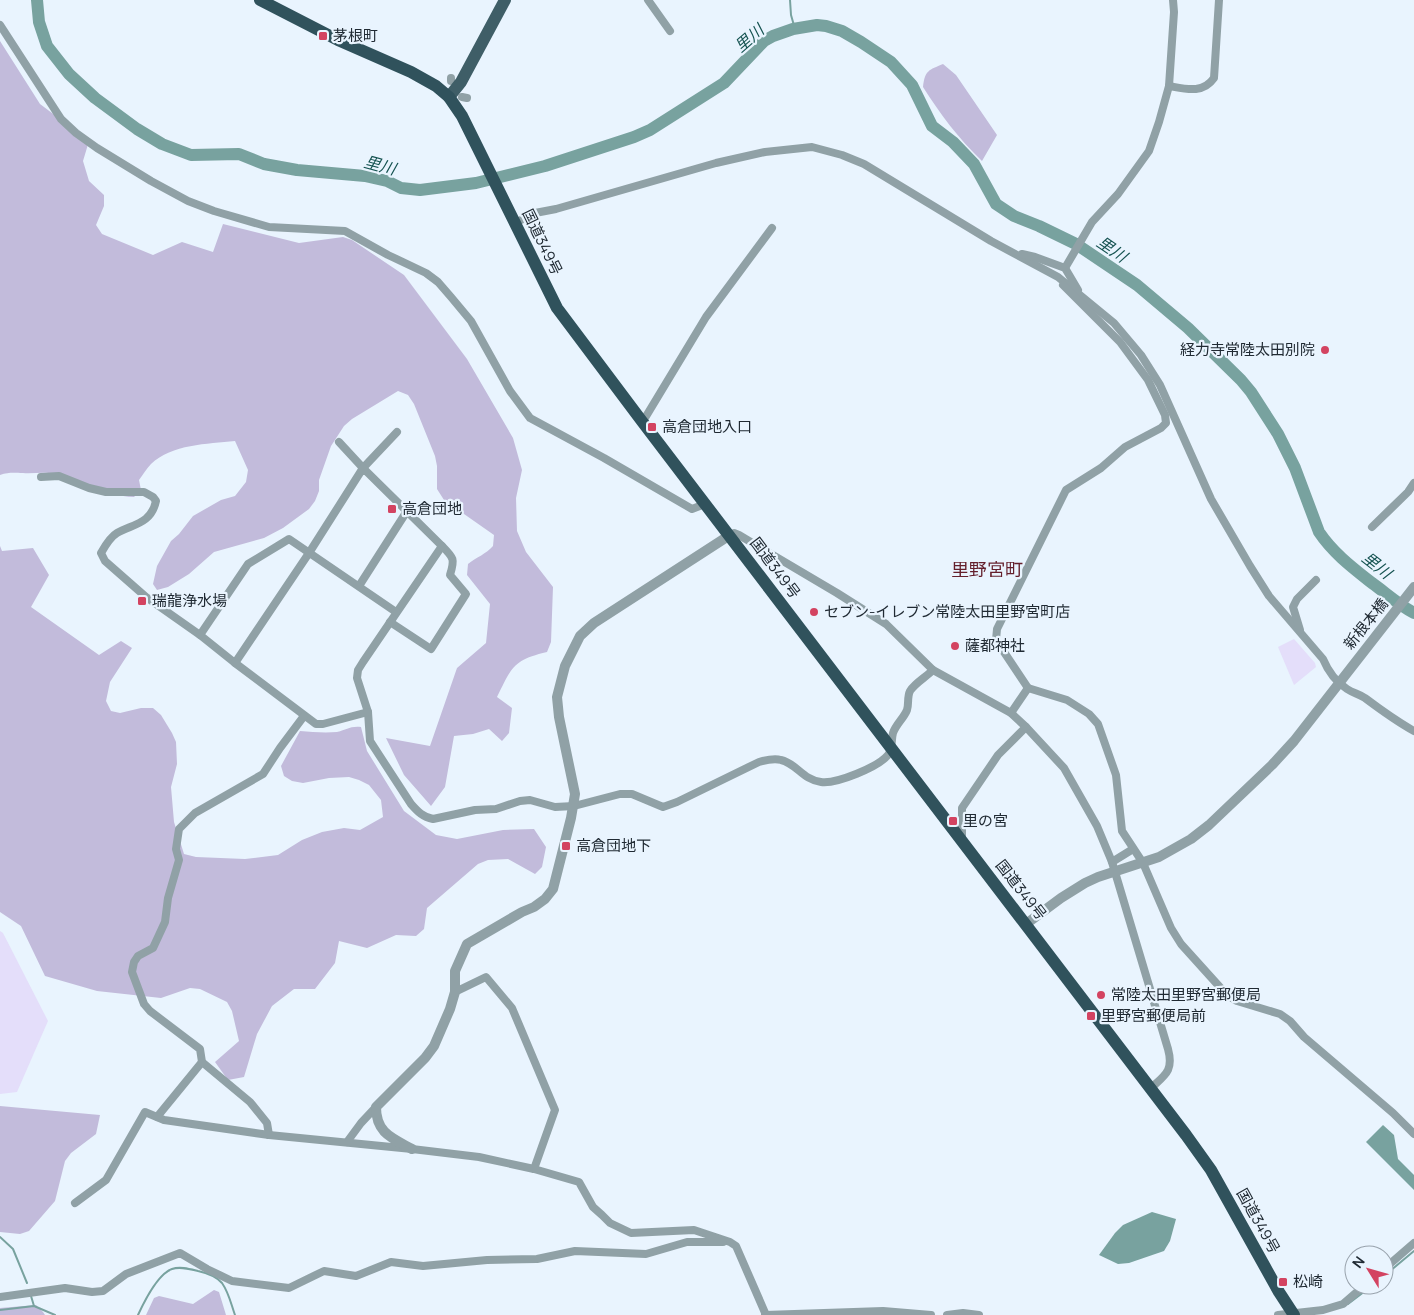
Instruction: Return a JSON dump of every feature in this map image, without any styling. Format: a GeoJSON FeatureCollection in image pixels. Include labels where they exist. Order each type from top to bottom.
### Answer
{"type":"FeatureCollection","features":[{"type":"Feature","properties":{"kind":"highway","name":"国道349号"},"geometry":{"type":"LineString","coordinates":[[260,0],[338,40],[411,72],[436,86],[449,98],[462,116],[557,308],[892,747],[1211,1170],[1293,1314]]}},
{"type":"Feature","properties":{"kind":"main road"},"geometry":{"type":"LineString","coordinates":[[449,98],[460,82],[505,0]]}},
{"type":"Feature","properties":{"kind":"street"},"geometry":{"type":"LineString","coordinates":[[648,0],[670,31]]}},
{"type":"Feature","properties":{"kind":"street"},"geometry":{"type":"LineString","coordinates":[[1067,266],[1092,222],[1118,194],[1148,151],[1159,122],[1169,86],[1174,12],[1173,0]]}},
{"type":"Feature","properties":{"kind":"street"},"geometry":{"type":"LineString","coordinates":[[1169,86],[1189,90],[1209,85],[1214,78],[1219,0]]}},
{"type":"Feature","properties":{"kind":"street"},"geometry":{"type":"LineString","coordinates":[[0,25],[62,118],[76,133],[97,148],[158,185],[188,201],[214,211],[269,227],[345,231],[388,255],[426,273],[438,282],[471,321],[510,391],[530,418],[692,509],[705,504]]}},
{"type":"Feature","properties":{"kind":"street"},"geometry":{"type":"LineString","coordinates":[[512,219],[556,209],[716,163],[764,152],[812,147],[842,155],[864,164],[1055,275],[1081,294],[1114,323],[1129,341],[1161,388],[1200,477],[1227,529],[1269,596],[1323,659],[1326,668],[1340,680],[1345,688],[1363,697],[1383,713],[1414,731]]}},
{"type":"Feature","properties":{"kind":"street"},"geometry":{"type":"LineString","coordinates":[[641,420],[646,418],[706,317],[772,228]]}},
{"type":"Feature","properties":{"kind":"street"},"geometry":{"type":"LineString","coordinates":[[1015,253],[1067,266],[1081,294]]}},
{"type":"Feature","properties":{"kind":"street"},"geometry":{"type":"LineString","coordinates":[[1055,275],[1074,297],[1104,324],[1120,342],[1148,380],[1165,415]]}},
{"type":"Feature","properties":{"kind":"street"},"geometry":{"type":"LineString","coordinates":[[1161,388],[1166,423],[1162,428],[1125,447],[1101,468],[1066,490],[997,628],[996,640],[1028,688],[1067,700],[1088,714],[1098,724],[1116,775],[1122,830],[1143,862],[1171,928],[1181,944],[1217,985],[1237,1001],[1274,1012],[1290,1021],[1304,1037],[1393,1113],[1414,1134]]}},
{"type":"Feature","properties":{"kind":"street"},"geometry":{"type":"LineString","coordinates":[[235,663],[309,553],[363,468],[397,432]]}},
{"type":"Feature","properties":{"kind":"street"},"geometry":{"type":"LineString","coordinates":[[339,442],[452,556],[454,561],[450,576],[466,594],[430,649],[390,622]]}},
{"type":"Feature","properties":{"kind":"street"},"geometry":{"type":"LineString","coordinates":[[41,477],[59,476],[89,488],[106,492],[144,492],[153,497],[156,501],[154,508],[146,518],[138,525],[111,538],[101,552],[105,561],[146,597],[200,635],[316,724],[323,724],[368,712]]}},
{"type":"Feature","properties":{"kind":"street"},"geometry":{"type":"LineString","coordinates":[[1372,527],[1408,492],[1414,483]]}},
{"type":"Feature","properties":{"kind":"street"},"geometry":{"type":"LineString","coordinates":[[359,586],[407,511]]}},
{"type":"Feature","properties":{"kind":"street"},"geometry":{"type":"LineString","coordinates":[[347,1142],[360,1123],[425,1058],[434,1046],[450,1009],[455,992],[455,971],[467,944],[534,907],[545,899],[553,888],[574,806],[575,794],[559,717],[557,698],[565,666],[580,636],[594,624],[734,533],[886,624],[933,670],[1011,713],[1026,726],[1064,768],[1096,826],[1113,867],[1171,1061],[1170,1068],[1165,1075],[1150,1089]]}},
{"type":"Feature","properties":{"kind":"street"},"geometry":{"type":"LineString","coordinates":[[200,635],[248,564],[289,539],[396,612]]}},
{"type":"Feature","properties":{"kind":"street"},"geometry":{"type":"LineString","coordinates":[[442,546],[363,662],[358,670],[357,678],[368,712],[370,741],[387,770],[418,813],[433,819],[475,810],[496,809],[520,801],[530,800],[555,807],[574,806],[614,795],[632,794],[663,807],[758,762],[770,759],[781,759],[810,779],[821,782],[836,781],[874,766],[889,754],[892,747],[892,734],[907,710],[910,690],[933,670]]}},
{"type":"Feature","properties":{"kind":"street"},"geometry":{"type":"LineString","coordinates":[[1302,634],[1294,607],[1297,599],[1316,580]]}},
{"type":"Feature","properties":{"kind":"street","name":"新根本橋"},"geometry":{"type":"LineString","coordinates":[[1026,924],[1061,898],[1113,867],[1143,862],[1175,848],[1191,839],[1209,825],[1272,765],[1294,740],[1414,588]]}},
{"type":"Feature","properties":{"kind":"street"},"geometry":{"type":"LineString","coordinates":[[1011,713],[1028,688]]}},
{"type":"Feature","properties":{"kind":"street"},"geometry":{"type":"LineString","coordinates":[[269,1135],[267,1122],[250,1102],[202,1062],[200,1049],[150,1011],[144,1004],[132,972],[134,962],[138,956],[153,948],[165,922],[168,898],[178,860],[176,849],[179,829],[194,813],[263,774],[304,716]]}},
{"type":"Feature","properties":{"kind":"street"},"geometry":{"type":"LineString","coordinates":[[962,841],[962,808],[998,755],[1026,726]]}},
{"type":"Feature","properties":{"kind":"street"},"geometry":{"type":"LineString","coordinates":[[1113,867],[1133,849]]}},
{"type":"Feature","properties":{"kind":"street"},"geometry":{"type":"LineString","coordinates":[[455,992],[486,977],[512,1008],[555,1110],[534,1169]]}},
{"type":"Feature","properties":{"kind":"street"},"geometry":{"type":"LineString","coordinates":[[157,1117],[202,1062]]}},
{"type":"Feature","properties":{"kind":"street"},"geometry":{"type":"LineString","coordinates":[[376,1107],[378,1123],[384,1132],[412,1149]]}},
{"type":"Feature","properties":{"kind":"street"},"geometry":{"type":"LineString","coordinates":[[75,1203],[106,1180],[145,1112],[164,1120],[269,1135],[480,1157],[534,1169],[579,1182],[597,1211],[610,1223],[631,1233],[694,1230],[730,1242],[736,1246],[766,1315],[883,1311],[931,1315]]}},
{"type":"Feature","properties":{"kind":"street"},"geometry":{"type":"LineString","coordinates":[[0,1297],[65,1288],[92,1292],[104,1291],[126,1274],[180,1253],[232,1281],[289,1288],[324,1271],[356,1276],[391,1262],[423,1266],[487,1260],[537,1259],[575,1251],[646,1254],[687,1242],[730,1242]]}},
{"type":"Feature","properties":{"kind":"street"},"geometry":{"type":"LineString","coordinates":[[1394,1260],[1414,1243]]}},
{"type":"Feature","properties":{"kind":"street"},"geometry":{"type":"LineString","coordinates":[[1278,1315],[1323,1310],[1343,1304],[1353,1295]]}},
{"type":"Feature","properties":{"kind":"street"},"geometry":{"type":"LineString","coordinates":[[946,1315],[963,1313],[980,1315]]}},
{"type":"Feature","properties":{"kind":"shaded area"},"geometry":{"type":"Polygon","coordinates":[[[0,41],[40,104],[89,141],[83,161],[89,181],[104,195],[104,206],[96,225],[102,234],[153,255],[182,242],[213,252],[223,224],[299,243],[343,237],[352,240],[404,275],[467,359],[513,438],[522,470],[516,498],[517,531],[526,552],[553,587],[551,642],[547,652],[520,662],[506,678],[497,697],[512,708],[509,733],[502,741],[489,729],[473,734],[454,736],[445,787],[431,806],[404,775],[386,738],[430,746],[457,668],[486,643],[490,604],[467,575],[468,564],[493,546],[494,535],[444,500],[437,489],[435,456],[414,404],[408,395],[398,391],[352,419],[344,426],[331,446],[319,480],[319,491],[309,509],[283,528],[264,538],[214,552],[189,574],[168,587],[157,590],[153,584],[157,566],[171,541],[193,516],[221,500],[235,496],[246,482],[248,470],[235,441],[190,446],[159,457],[149,466],[139,480],[141,490],[134,497],[113,494],[50,473],[6,473],[0,475],[0,41]]]}},
{"type":"Feature","properties":{"kind":"shaded area"},"geometry":{"type":"Polygon","coordinates":[[[943,64],[956,75],[997,135],[982,161],[950,126],[923,87],[928,71],[943,64]]]}},
{"type":"Feature","properties":{"kind":"shaded area"},"geometry":{"type":"Polygon","coordinates":[[[0,546],[2,551],[33,548],[49,575],[31,607],[99,655],[121,641],[132,648],[110,682],[106,701],[111,711],[120,713],[141,708],[153,708],[161,715],[172,733],[176,742],[177,764],[171,787],[174,822],[184,854],[196,857],[245,859],[278,855],[302,840],[322,832],[344,828],[360,830],[383,817],[381,800],[369,785],[359,780],[349,777],[329,778],[303,783],[292,781],[284,776],[281,766],[300,731],[337,732],[361,727],[367,751],[404,811],[436,835],[457,839],[503,830],[534,829],[546,847],[542,867],[535,874],[508,859],[488,860],[478,864],[427,908],[424,929],[416,936],[396,935],[367,948],[339,941],[335,963],[315,989],[294,989],[272,1006],[257,1034],[244,1077],[228,1080],[215,1062],[239,1041],[232,1011],[227,1002],[200,989],[190,988],[161,998],[97,991],[45,976],[21,926],[0,912],[0,546]]]}},
{"type":"Feature","properties":{"kind":"shaded area"},"geometry":{"type":"Polygon","coordinates":[[[1294,639],[1315,663],[1316,667],[1294,685],[1278,647],[1294,639]]]}},
{"type":"Feature","properties":{"kind":"shaded area"},"geometry":{"type":"Polygon","coordinates":[[[0,931],[3,933],[48,1021],[17,1092],[0,1094],[0,931]]]}},
{"type":"Feature","properties":{"kind":"shaded area"},"geometry":{"type":"Polygon","coordinates":[[[0,1106],[100,1115],[96,1134],[71,1153],[65,1161],[55,1201],[29,1231],[20,1234],[0,1232],[0,1106]]]}},
{"type":"Feature","properties":{"kind":"shaded area"},"geometry":{"type":"Polygon","coordinates":[[[1383,1125],[1394,1135],[1398,1159],[1414,1175],[1414,1190],[1366,1142],[1383,1125]]]}},
{"type":"Feature","properties":{"kind":"shaded area"},"geometry":{"type":"Polygon","coordinates":[[[1152,1212],[1176,1219],[1170,1241],[1164,1251],[1129,1263],[1118,1264],[1099,1255],[1123,1225],[1152,1212]]]}},
{"type":"Feature","properties":{"kind":"shaded area"},"geometry":{"type":"Polygon","coordinates":[[[214,1290],[219,1292],[226,1315],[146,1315],[154,1298],[159,1296],[193,1304],[214,1290]]]}},
{"type":"Feature","properties":{"kind":"shaded area"},"geometry":{"type":"Polygon","coordinates":[[[36,1305],[45,1315],[0,1315],[0,1308],[36,1305]]]}},
{"type":"Feature","properties":{"kind":"waterway","name":"里川"},"geometry":{"type":"LineString","coordinates":[[37,0],[39,22],[47,46],[69,74],[95,98],[137,129],[162,144],[191,155],[239,154],[264,164],[297,170],[365,176],[387,181],[401,188],[420,190],[476,183],[545,166],[634,137],[650,130],[724,83],[764,41],[773,36],[793,29],[817,25],[842,31],[891,62],[912,85],[932,126],[953,142],[974,164],[996,204],[1014,216],[1076,244],[1137,285],[1188,328],[1241,380],[1278,434],[1295,468],[1319,532],[1337,553],[1358,572],[1414,613]]}},
{"type":"Feature","properties":{"kind":"waterway"},"geometry":{"type":"LineString","coordinates":[[790,0],[791,15],[795,29]]}},
{"type":"Feature","properties":{"kind":"waterway"},"geometry":{"type":"LineString","coordinates":[[0,1237],[13,1249],[27,1283]]}},
{"type":"Feature","properties":{"kind":"waterway"},"geometry":{"type":"LineString","coordinates":[[1394,1268],[1414,1251]]}},
{"type":"Feature","properties":{"kind":"waterway"},"geometry":{"type":"LineString","coordinates":[[138,1315],[152,1289],[162,1276],[172,1269],[178,1268],[205,1273],[220,1281],[230,1299],[235,1315]]}},
{"type":"Feature","properties":{"kind":"waterway"},"geometry":{"type":"LineString","coordinates":[[1348,1304],[1360,1295]]}},
{"type":"Feature","properties":{"kind":"waterway"},"geometry":{"type":"LineString","coordinates":[[31,1296],[34,1306]]}},
{"type":"Feature","properties":{"kind":"waterway"},"geometry":{"type":"LineString","coordinates":[[0,1310],[34,1306],[55,1315]]}},
{"type":"Feature","properties":{"kind":"place","name":"茅根町"},"geometry":{"type":"Point","coordinates":[323,36]}},
{"type":"Feature","properties":{"kind":"place","name":"経力寺常陸太田別院"},"geometry":{"type":"Point","coordinates":[1325,350]}},
{"type":"Feature","properties":{"kind":"place","name":"高倉団地入口"},"geometry":{"type":"Point","coordinates":[652,427]}},
{"type":"Feature","properties":{"kind":"place","name":"高倉団地"},"geometry":{"type":"Point","coordinates":[392,509]}},
{"type":"Feature","properties":{"kind":"place","name":"瑞龍浄水場"},"geometry":{"type":"Point","coordinates":[142,601]}},
{"type":"Feature","properties":{"kind":"place","name":"セブン-イレブン常陸太田里野宮町店"},"geometry":{"type":"Point","coordinates":[814,612]}},
{"type":"Feature","properties":{"kind":"place","name":"薩都神社"},"geometry":{"type":"Point","coordinates":[955,646]}},
{"type":"Feature","properties":{"kind":"place","name":"里の宮"},"geometry":{"type":"Point","coordinates":[953,821]}},
{"type":"Feature","properties":{"kind":"place","name":"高倉団地下"},"geometry":{"type":"Point","coordinates":[566,846]}},
{"type":"Feature","properties":{"kind":"place","name":"常陸太田里野宮郵便局"},"geometry":{"type":"Point","coordinates":[1101,995]}},
{"type":"Feature","properties":{"kind":"place","name":"里野宮郵便局前"},"geometry":{"type":"Point","coordinates":[1091,1016]}},
{"type":"Feature","properties":{"kind":"place","name":"松崎"},"geometry":{"type":"Point","coordinates":[1283,1282]}},
{"type":"Feature","properties":{"kind":"district","name":"里野宮町"},"geometry":{"type":"Point","coordinates":[987,570]}}]}
